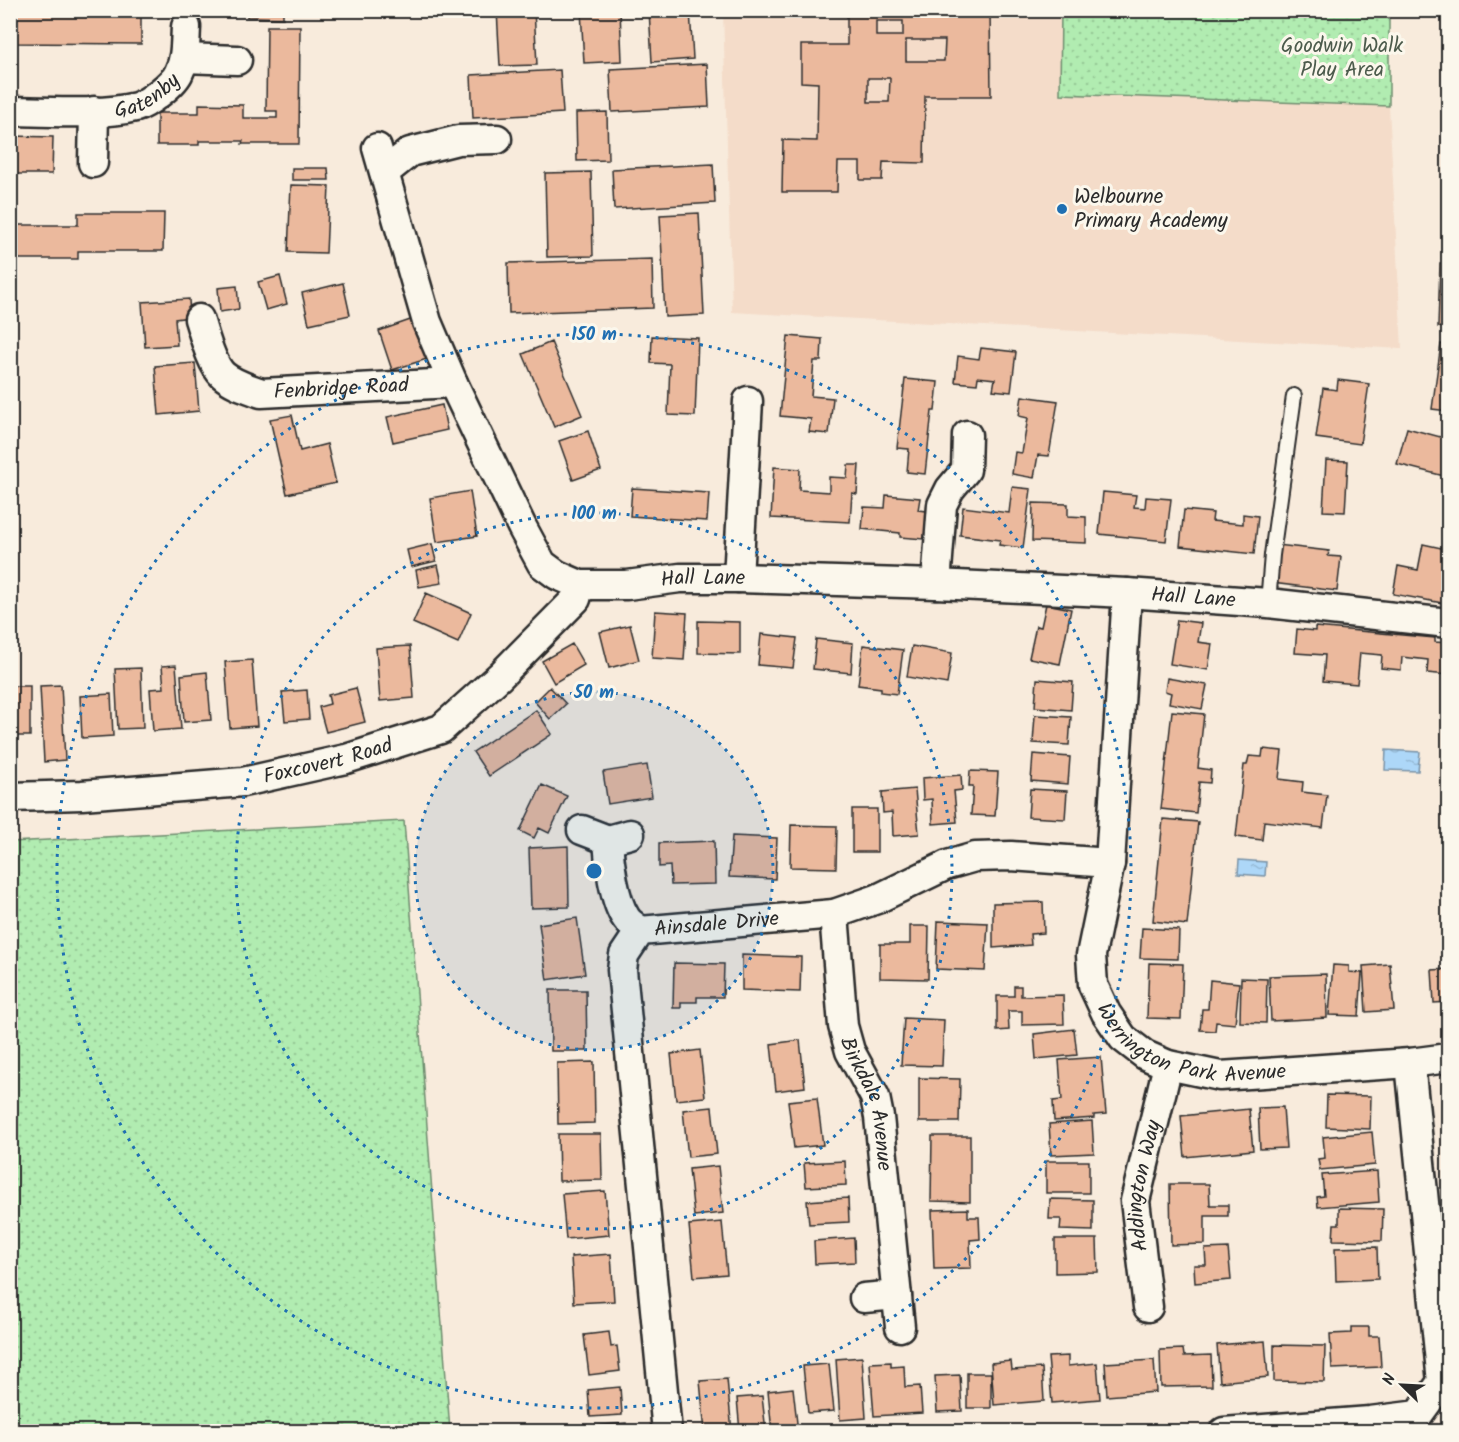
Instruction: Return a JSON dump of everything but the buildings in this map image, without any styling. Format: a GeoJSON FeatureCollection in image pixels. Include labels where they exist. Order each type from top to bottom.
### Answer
{"type":"FeatureCollection","features":[{"type":"Feature","properties":{"kind":"street","name":"Gatenby"},"geometry":{"type":"LineString","coordinates":[[10,111],[94,111],[138,107],[161,91],[178,75],[184,58],[186,27]]}},
{"type":"Feature","properties":{"kind":"street","name":"Gatenby"},"geometry":{"type":"LineString","coordinates":[[184,58],[237,60]]}},
{"type":"Feature","properties":{"kind":"street","name":"Gatenby"},"geometry":{"type":"LineString","coordinates":[[93,163],[94,111]]}},
{"type":"Feature","properties":{"kind":"street"},"geometry":{"type":"LineString","coordinates":[[497,139],[458,140],[381,160],[428,322],[453,382],[542,564],[557,575],[580,585]]}},
{"type":"Feature","properties":{"kind":"street","name":"Fenbridge Road"},"geometry":{"type":"LineString","coordinates":[[198,319],[215,363],[222,374],[237,384],[261,393],[453,382]]}},
{"type":"Feature","properties":{"kind":"street"},"geometry":{"type":"LineString","coordinates":[[738,578],[748,400]]}},
{"type":"Feature","properties":{"kind":"street"},"geometry":{"type":"LineString","coordinates":[[936,584],[942,505],[950,489],[966,470],[967,435]]}},
{"type":"Feature","properties":{"kind":"street","name":"Hall Lane"},"geometry":{"type":"LineString","coordinates":[[580,585],[627,585],[680,578],[936,584],[1127,593],[1268,603],[1449,623]]}},
{"type":"Feature","properties":{"kind":"street","name":"Foxcovert Road"},"geometry":{"type":"LineString","coordinates":[[10,797],[82,795],[243,782],[346,759],[441,729],[500,676],[576,599],[580,585]]}},
{"type":"Feature","properties":{"kind":"street","name":"Werrington Park Avenue"},"geometry":{"type":"LineString","coordinates":[[1127,593],[1110,863],[1091,955],[1093,985],[1106,1013],[1123,1038],[1145,1055],[1168,1065],[1220,1076],[1410,1063],[1449,1058]]}},
{"type":"Feature","properties":{"kind":"street"},"geometry":{"type":"LineString","coordinates":[[607,835],[610,867],[620,904],[626,919],[640,931]]}},
{"type":"Feature","properties":{"kind":"street","name":"Ainsdale Drive"},"geometry":{"type":"LineString","coordinates":[[667,1431],[622,970],[624,956],[640,931],[834,914],[877,899],[947,865],[975,857],[1011,856],[1110,863]]}},
{"type":"Feature","properties":{"kind":"street","name":"Birkdale Avenue"},"geometry":{"type":"LineString","coordinates":[[834,914],[843,1026],[850,1051],[875,1097],[879,1117],[900,1327]]}},
{"type":"Feature","properties":{"kind":"street"},"geometry":{"type":"LineString","coordinates":[[1224,1431],[1370,1421],[1418,1415],[1442,1382],[1410,1063]]}},
{"type":"Feature","properties":{"kind":"street","name":"Addington Way"},"geometry":{"type":"LineString","coordinates":[[1148,1307],[1135,1201],[1168,1065]]}},
{"type":"Feature","properties":{"kind":"street"},"geometry":{"type":"LineString","coordinates":[[864,1298],[897,1295]]}},
{"type":"Feature","properties":{"kind":"lane"},"geometry":{"type":"LineString","coordinates":[[1268,603],[1272,555],[1294,396]]}},
{"type":"Feature","properties":{"kind":"shaded area","name":"Welbourne Primary Academy"},"geometry":{"type":"Polygon","coordinates":[[[723,11],[1061,11],[1060,94],[1389,106],[1402,349],[732,312],[723,11]]]}},
{"type":"Feature","properties":{"kind":"green space","name":"Goodwin Walk Play Area"},"geometry":{"type":"Polygon","coordinates":[[[1061,11],[1389,11],[1389,106],[1060,94],[1061,11]]]}},
{"type":"Feature","properties":{"kind":"green space"},"geometry":{"type":"Polygon","coordinates":[[[404,821],[450,1431],[11,1431],[11,842],[404,821]]]}},
{"type":"Feature","properties":{"kind":"water"},"geometry":{"type":"Polygon","coordinates":[[[1386,750],[1420,752],[1418,771],[1385,770],[1386,750]]]}},
{"type":"Feature","properties":{"kind":"water"},"geometry":{"type":"Polygon","coordinates":[[[1239,860],[1266,862],[1265,876],[1238,874],[1239,860]]]}},
{"type":"Feature","properties":{"kind":"place","name":"Welbourne Primary Academy"},"geometry":{"type":"Point","coordinates":[1062,209]}}]}
